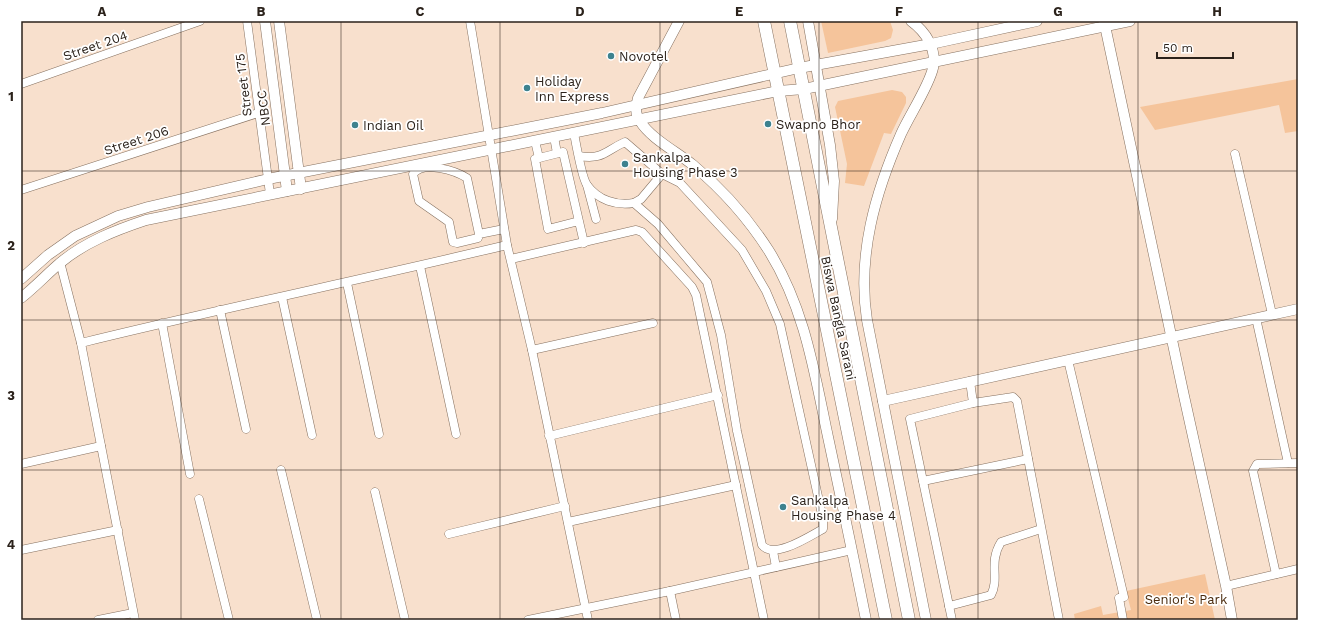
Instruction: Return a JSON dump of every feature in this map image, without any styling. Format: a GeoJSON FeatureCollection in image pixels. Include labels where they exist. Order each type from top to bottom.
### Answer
{"type":"FeatureCollection","features":[{"type":"Feature","properties":{"kind":"main road","name":"Biswa Bangla Sarani"},"geometry":{"type":"LineString","coordinates":[[764,21],[886,620]]}},
{"type":"Feature","properties":{"kind":"main road","name":"Biswa Bangla Sarani"},"geometry":{"type":"LineString","coordinates":[[790,21],[909,620]]}},
{"type":"Feature","properties":{"kind":"street","name":"Street 204"},"geometry":{"type":"LineString","coordinates":[[21,84],[200,21]]}},
{"type":"Feature","properties":{"kind":"street","name":"Street 175"},"geometry":{"type":"LineString","coordinates":[[247,21],[258,113],[270,194]]}},
{"type":"Feature","properties":{"kind":"street","name":"NBCC"},"geometry":{"type":"LineString","coordinates":[[265,21],[287,191]]}},
{"type":"Feature","properties":{"kind":"street"},"geometry":{"type":"LineString","coordinates":[[279,21],[301,189]]}},
{"type":"Feature","properties":{"kind":"street"},"geometry":{"type":"LineString","coordinates":[[470,21],[507,245],[532,350],[588,620]]}},
{"type":"Feature","properties":{"kind":"street"},"geometry":{"type":"LineString","coordinates":[[679,21],[638,98],[636,106],[638,120],[644,127],[691,164],[725,194],[755,229],[786,282],[797,307],[807,339],[866,620]]}},
{"type":"Feature","properties":{"kind":"street"},"geometry":{"type":"LineString","coordinates":[[808,21],[817,65],[834,181],[832,232]]}},
{"type":"Feature","properties":{"kind":"street"},"geometry":{"type":"LineString","coordinates":[[911,21],[922,30],[930,44],[933,63],[931,74],[901,134],[880,186],[870,226],[864,286],[883,401],[926,620]]}},
{"type":"Feature","properties":{"kind":"street"},"geometry":{"type":"LineString","coordinates":[[21,278],[48,255],[75,236],[118,216],[148,207],[268,179],[636,106],[799,68],[930,44],[1036,21]]}},
{"type":"Feature","properties":{"kind":"street"},"geometry":{"type":"LineString","coordinates":[[21,298],[60,262],[78,250],[107,234],[134,224],[270,194],[301,189],[491,149],[574,134],[778,91],[820,86],[933,63],[1105,24],[1130,21]]}},
{"type":"Feature","properties":{"kind":"street"},"geometry":{"type":"LineString","coordinates":[[1105,24],[1226,586],[1232,620]]}},
{"type":"Feature","properties":{"kind":"street","name":"Street 206"},"geometry":{"type":"LineString","coordinates":[[21,190],[258,113]]}},
{"type":"Feature","properties":{"kind":"street"},"geometry":{"type":"LineString","coordinates":[[574,134],[596,219]]}},
{"type":"Feature","properties":{"kind":"street"},"geometry":{"type":"LineString","coordinates":[[554,137],[557,154]]}},
{"type":"Feature","properties":{"kind":"street"},"geometry":{"type":"LineString","coordinates":[[535,141],[539,158]]}},
{"type":"Feature","properties":{"kind":"street"},"geometry":{"type":"LineString","coordinates":[[579,156],[593,158],[597,157],[625,142],[662,174],[680,183],[742,250],[766,291],[780,324],[798,400],[823,519],[822,529],[793,545],[773,551],[765,549],[762,545],[737,431],[720,335],[707,282],[658,224],[634,203]]}},
{"type":"Feature","properties":{"kind":"street"},"geometry":{"type":"LineString","coordinates":[[579,221],[548,229],[534,159],[563,152],[579,221],[584,243]]}},
{"type":"Feature","properties":{"kind":"street"},"geometry":{"type":"LineString","coordinates":[[1235,154],[1272,314]]}},
{"type":"Feature","properties":{"kind":"street"},"geometry":{"type":"LineString","coordinates":[[479,234],[467,178],[429,166],[416,170],[413,174],[419,201],[449,222],[453,242],[457,243],[478,238],[479,234],[504,229]]}},
{"type":"Feature","properties":{"kind":"street"},"geometry":{"type":"LineString","coordinates":[[587,184],[605,200],[624,205],[634,203],[640,199],[662,174]]}},
{"type":"Feature","properties":{"kind":"street"},"geometry":{"type":"LineString","coordinates":[[511,259],[636,230],[642,232],[692,287],[696,295],[718,395],[764,620]]}},
{"type":"Feature","properties":{"kind":"street"},"geometry":{"type":"LineString","coordinates":[[81,344],[162,323],[347,283],[507,245]]}},
{"type":"Feature","properties":{"kind":"street"},"geometry":{"type":"LineString","coordinates":[[60,262],[81,344],[134,616],[98,620]]}},
{"type":"Feature","properties":{"kind":"street"},"geometry":{"type":"LineString","coordinates":[[420,266],[456,434]]}},
{"type":"Feature","properties":{"kind":"street"},"geometry":{"type":"LineString","coordinates":[[347,283],[379,434]]}},
{"type":"Feature","properties":{"kind":"street"},"geometry":{"type":"LineString","coordinates":[[282,297],[312,435]]}},
{"type":"Feature","properties":{"kind":"street"},"geometry":{"type":"LineString","coordinates":[[883,401],[1298,309]]}},
{"type":"Feature","properties":{"kind":"street"},"geometry":{"type":"LineString","coordinates":[[220,310],[246,429]]}},
{"type":"Feature","properties":{"kind":"street"},"geometry":{"type":"LineString","coordinates":[[1256,318],[1288,463]]}},
{"type":"Feature","properties":{"kind":"street"},"geometry":{"type":"LineString","coordinates":[[162,323],[190,474]]}},
{"type":"Feature","properties":{"kind":"street"},"geometry":{"type":"LineString","coordinates":[[532,350],[653,323]]}},
{"type":"Feature","properties":{"kind":"street"},"geometry":{"type":"LineString","coordinates":[[1068,360],[1124,597],[1119,598],[1123,620]]}},
{"type":"Feature","properties":{"kind":"street"},"geometry":{"type":"LineString","coordinates":[[970,381],[974,403]]}},
{"type":"Feature","properties":{"kind":"street"},"geometry":{"type":"LineString","coordinates":[[549,436],[718,395]]}},
{"type":"Feature","properties":{"kind":"street"},"geometry":{"type":"LineString","coordinates":[[952,620],[910,419],[974,403],[1013,397],[1015,398],[1028,459],[1059,620]]}},
{"type":"Feature","properties":{"kind":"street"},"geometry":{"type":"LineString","coordinates":[[21,464],[101,446]]}},
{"type":"Feature","properties":{"kind":"street"},"geometry":{"type":"LineString","coordinates":[[923,481],[1028,459]]}},
{"type":"Feature","properties":{"kind":"street"},"geometry":{"type":"LineString","coordinates":[[1276,574],[1253,471],[1257,464],[1298,463]]}},
{"type":"Feature","properties":{"kind":"street"},"geometry":{"type":"LineString","coordinates":[[281,470],[317,620]]}},
{"type":"Feature","properties":{"kind":"street"},"geometry":{"type":"LineString","coordinates":[[568,522],[736,485]]}},
{"type":"Feature","properties":{"kind":"street"},"geometry":{"type":"LineString","coordinates":[[375,492],[405,620]]}},
{"type":"Feature","properties":{"kind":"street"},"geometry":{"type":"LineString","coordinates":[[199,499],[229,620]]}},
{"type":"Feature","properties":{"kind":"street"},"geometry":{"type":"LineString","coordinates":[[449,534],[565,506]]}},
{"type":"Feature","properties":{"kind":"street"},"geometry":{"type":"LineString","coordinates":[[949,606],[991,595],[995,588],[994,557],[1001,542],[1041,529]]}},
{"type":"Feature","properties":{"kind":"street"},"geometry":{"type":"LineString","coordinates":[[21,550],[118,530]]}},
{"type":"Feature","properties":{"kind":"street"},"geometry":{"type":"LineString","coordinates":[[528,620],[670,591],[852,550]]}},
{"type":"Feature","properties":{"kind":"street"},"geometry":{"type":"LineString","coordinates":[[773,551],[776,567]]}},
{"type":"Feature","properties":{"kind":"street"},"geometry":{"type":"LineString","coordinates":[[1226,586],[1298,569]]}},
{"type":"Feature","properties":{"kind":"street"},"geometry":{"type":"LineString","coordinates":[[670,591],[676,620]]}},
{"type":"Feature","properties":{"kind":"green space"},"geometry":{"type":"Polygon","coordinates":[[[821,21],[890,21],[893,30],[891,38],[885,41],[828,53],[821,21]]]}},
{"type":"Feature","properties":{"kind":"green space"},"geometry":{"type":"Polygon","coordinates":[[[1298,79],[1298,131],[1285,133],[1279,105],[1155,130],[1140,107],[1298,79]]]}},
{"type":"Feature","properties":{"kind":"green space"},"geometry":{"type":"Polygon","coordinates":[[[892,90],[902,92],[906,97],[906,103],[891,134],[884,133],[864,186],[845,183],[847,164],[835,107],[838,101],[892,90]]]}},
{"type":"Feature","properties":{"kind":"green space","name":"Senior's Park"},"geometry":{"type":"Polygon","coordinates":[[[1205,574],[1215,620],[1075,620],[1074,614],[1101,606],[1103,615],[1131,610],[1126,591],[1205,574]]]}},
{"type":"Feature","properties":{"kind":"place","name":"Novotel"},"geometry":{"type":"Point","coordinates":[611,56]}},
{"type":"Feature","properties":{"kind":"place","name":"Holiday Inn Express"},"geometry":{"type":"Point","coordinates":[527,88]}},
{"type":"Feature","properties":{"kind":"place","name":"Swapno Bhor"},"geometry":{"type":"Point","coordinates":[768,124]}},
{"type":"Feature","properties":{"kind":"place","name":"Indian Oil"},"geometry":{"type":"Point","coordinates":[355,125]}},
{"type":"Feature","properties":{"kind":"place","name":"Sankalpa Housing Phase 3"},"geometry":{"type":"Point","coordinates":[625,164]}},
{"type":"Feature","properties":{"kind":"place","name":"Sankalpa Housing Phase 4"},"geometry":{"type":"Point","coordinates":[783,507]}}]}
